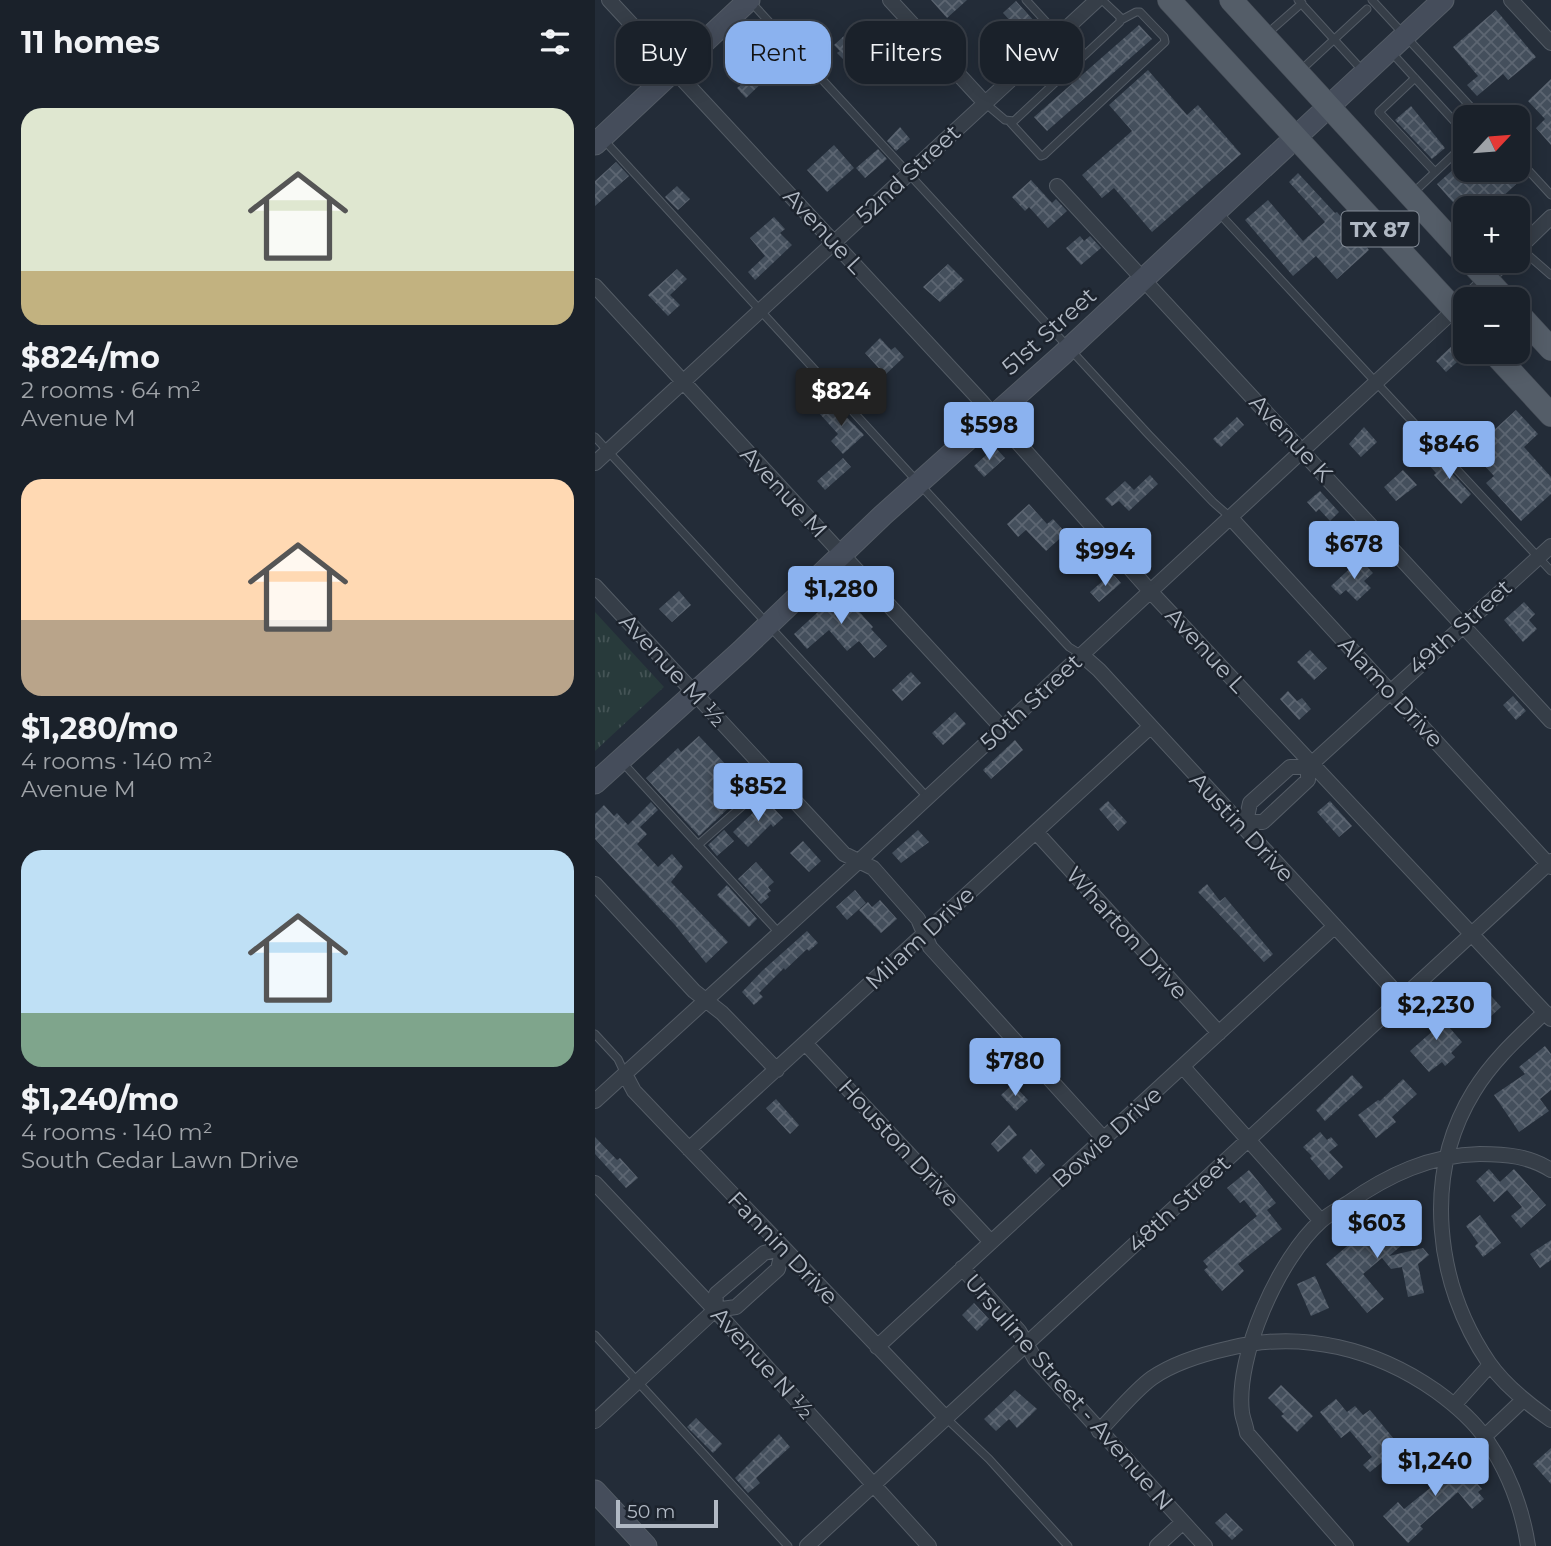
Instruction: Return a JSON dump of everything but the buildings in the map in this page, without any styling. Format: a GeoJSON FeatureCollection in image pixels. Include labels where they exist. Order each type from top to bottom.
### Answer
{"type":"FeatureCollection","features":[{"type":"Feature","properties":{"kind":"main road","name":"TX 87"},"geometry":{"type":"LineString","coordinates":[[1169,0],[1296,137],[1453,299]]}},
{"type":"Feature","properties":{"kind":"main road","name":"TX 87"},"geometry":{"type":"LineString","coordinates":[[1231,0],[1453,242]]}},
{"type":"Feature","properties":{"kind":"main road"},"geometry":{"type":"LineString","coordinates":[[1481,273],[1494,287]]}},
{"type":"Feature","properties":{"kind":"main road"},"geometry":{"type":"LineString","coordinates":[[1530,326],[1551,349]]}},
{"type":"Feature","properties":{"kind":"main road"},"geometry":{"type":"LineString","coordinates":[[1504,364],[1551,415]]}},
{"type":"Feature","properties":{"kind":"street","name":"Avenue L"},"geometry":{"type":"LineString","coordinates":[[609,0],[629,21]]}},
{"type":"Feature","properties":{"kind":"street"},"geometry":{"type":"LineString","coordinates":[[711,36],[749,0]]}},
{"type":"Feature","properties":{"kind":"street"},"geometry":{"type":"LineString","coordinates":[[890,0],[985,103]]}},
{"type":"Feature","properties":{"kind":"street","name":"52nd Street"},"geometry":{"type":"LineString","coordinates":[[1076,21],[1100,0]]}},
{"type":"Feature","properties":{"kind":"street","name":"51st Street"},"geometry":{"type":"LineString","coordinates":[[595,783],[1218,211],[1443,0]]}},
{"type":"Feature","properties":{"kind":"street"},"geometry":{"type":"LineString","coordinates":[[1511,0],[1551,43]]}},
{"type":"Feature","properties":{"kind":"street"},"geometry":{"type":"LineString","coordinates":[[597,137],[660,84]]}},
{"type":"Feature","properties":{"kind":"street","name":"Avenue L"},"geometry":{"type":"LineString","coordinates":[[687,84],[994,416],[1310,765],[1548,1015]]}},
{"type":"Feature","properties":{"kind":"street","name":"52nd Street"},"geometry":{"type":"LineString","coordinates":[[595,463],[1006,84]]}},
{"type":"Feature","properties":{"kind":"street","name":"Avenue K"},"geometry":{"type":"LineString","coordinates":[[1057,186],[1551,721]]}},
{"type":"Feature","properties":{"kind":"street"},"geometry":{"type":"LineString","coordinates":[[1530,237],[1551,217]]}},
{"type":"Feature","properties":{"kind":"street","name":"50th Street"},"geometry":{"type":"LineString","coordinates":[[1480,287],[1493,273]]}},
{"type":"Feature","properties":{"kind":"street","name":"Avenue M"},"geometry":{"type":"LineString","coordinates":[[595,286],[1002,728]]}},
{"type":"Feature","properties":{"kind":"street","name":"50th Street"},"geometry":{"type":"LineString","coordinates":[[595,1101],[780,934],[1230,517],[1453,316]]}},
{"type":"Feature","properties":{"kind":"street","name":"Alamo Drive"},"geometry":{"type":"LineString","coordinates":[[1230,517],[1550,864]]}},
{"type":"Feature","properties":{"kind":"street","name":"49th Street"},"geometry":{"type":"LineString","coordinates":[[1310,765],[1308,780],[1263,822],[1244,824],[1250,803],[1290,767],[1310,765],[1551,546]]}},
{"type":"Feature","properties":{"kind":"street","name":"Avenue M ½"},"geometry":{"type":"LineString","coordinates":[[595,586],[844,854],[873,868],[918,919],[930,947],[1105,1140]]}},
{"type":"Feature","properties":{"kind":"street","name":"Austin Drive"},"geometry":{"type":"LineString","coordinates":[[1082,655],[1244,824],[1402,999]]}},
{"type":"Feature","properties":{"kind":"street","name":"Milam Drive"},"geometry":{"type":"LineString","coordinates":[[689,1149],[1150,727]]}},
{"type":"Feature","properties":{"kind":"street","name":"Wharton Drive"},"geometry":{"type":"LineString","coordinates":[[1036,832],[1219,1033]]}},
{"type":"Feature","properties":{"kind":"street","name":"48th Street"},"geometry":{"type":"LineString","coordinates":[[807,1546],[1550,864]]}},
{"type":"Feature","properties":{"kind":"street"},"geometry":{"type":"LineString","coordinates":[[595,884],[694,992],[722,1013],[777,1070]]}},
{"type":"Feature","properties":{"kind":"street","name":"Bowie Drive"},"geometry":{"type":"LineString","coordinates":[[877,1347],[1335,926]]}},
{"type":"Feature","properties":{"kind":"street"},"geometry":{"type":"LineString","coordinates":[[1548,1015],[1501,1054],[1473,1093],[1453,1136],[1448,1156],[1442,1183],[1441,1231],[1448,1279],[1465,1324],[1490,1365],[1523,1400],[1551,1420]]}},
{"type":"Feature","properties":{"kind":"street","name":"Houston Drive"},"geometry":{"type":"LineString","coordinates":[[806,1044],[991,1242]]}},
{"type":"Feature","properties":{"kind":"street"},"geometry":{"type":"LineString","coordinates":[[1183,1067],[1321,1221]]}},
{"type":"Feature","properties":{"kind":"street","name":"Fannin Drive"},"geometry":{"type":"LineString","coordinates":[[625,1074],[634,1091],[946,1418]]}},
{"type":"Feature","properties":{"kind":"street"},"geometry":{"type":"LineString","coordinates":[[1346,1546],[1247,1433],[1242,1412],[1243,1376],[1250,1343],[1285,1267],[1321,1221],[1378,1182],[1419,1164],[1448,1156],[1509,1156],[1530,1158],[1551,1170]]}},
{"type":"Feature","properties":{"kind":"street","name":"Avenue N ½"},"geometry":{"type":"LineString","coordinates":[[595,1183],[715,1310],[929,1546]]}},
{"type":"Feature","properties":{"kind":"street"},"geometry":{"type":"LineString","coordinates":[[595,1421],[715,1310],[736,1307],[778,1269],[783,1248],[764,1253],[716,1294],[715,1310]]}},
{"type":"Feature","properties":{"kind":"street","name":"Ursuline Street - Avenue N"},"geometry":{"type":"LineString","coordinates":[[962,1268],[1019,1331],[1035,1359],[1205,1546]]}},
{"type":"Feature","properties":{"kind":"street"},"geometry":{"type":"LineString","coordinates":[[1099,1431],[1151,1379],[1199,1355],[1250,1343],[1297,1341],[1359,1351],[1409,1372],[1454,1405],[1485,1437],[1508,1477],[1524,1517],[1528,1546]]}},
{"type":"Feature","properties":{"kind":"street"},"geometry":{"type":"LineString","coordinates":[[1454,1405],[1490,1365]]}},
{"type":"Feature","properties":{"kind":"street"},"geometry":{"type":"LineString","coordinates":[[1485,1437],[1523,1400]]}},
{"type":"Feature","properties":{"kind":"street"},"geometry":{"type":"LineString","coordinates":[[595,1491],[646,1546]]}},
{"type":"Feature","properties":{"kind":"street"},"geometry":{"type":"LineString","coordinates":[[1157,1546],[1182,1522]]}},
{"type":"Feature","properties":{"kind":"lane"},"geometry":{"type":"LineString","coordinates":[[749,0],[1158,445],[1230,517]]}},
{"type":"Feature","properties":{"kind":"lane"},"geometry":{"type":"LineString","coordinates":[[1026,0],[1045,21]]}},
{"type":"Feature","properties":{"kind":"lane"},"geometry":{"type":"LineString","coordinates":[[1100,0],[1121,20]]}},
{"type":"Feature","properties":{"kind":"lane"},"geometry":{"type":"LineString","coordinates":[[1372,0],[1415,78],[1453,119]]}},
{"type":"Feature","properties":{"kind":"lane"},"geometry":{"type":"LineString","coordinates":[[1264,36],[1300,2],[1365,74]]}},
{"type":"Feature","properties":{"kind":"lane"},"geometry":{"type":"LineString","coordinates":[[1298,73],[1367,9]]}},
{"type":"Feature","properties":{"kind":"lane"},"geometry":{"type":"LineString","coordinates":[[985,103],[1009,121],[1041,156],[1044,155],[1165,42],[1164,37],[1140,12],[1121,20],[1014,121],[1009,121]]}},
{"type":"Feature","properties":{"kind":"lane"},"geometry":{"type":"LineString","coordinates":[[1398,43],[1467,105]]}},
{"type":"Feature","properties":{"kind":"lane"},"geometry":{"type":"LineString","coordinates":[[1415,78],[1380,112],[1435,173]]}},
{"type":"Feature","properties":{"kind":"lane"},"geometry":{"type":"LineString","coordinates":[[597,137],[761,310],[1069,647],[1082,655]]}},
{"type":"Feature","properties":{"kind":"lane"},"geometry":{"type":"LineString","coordinates":[[1410,196],[1453,156]]}},
{"type":"Feature","properties":{"kind":"lane"},"geometry":{"type":"LineString","coordinates":[[1530,172],[1551,195]]}},
{"type":"Feature","properties":{"kind":"lane"},"geometry":{"type":"LineString","coordinates":[[1218,211],[1551,571]]}},
{"type":"Feature","properties":{"kind":"lane"},"geometry":{"type":"LineString","coordinates":[[1530,258],[1551,275]]}},
{"type":"Feature","properties":{"kind":"lane"},"geometry":{"type":"LineString","coordinates":[[595,437],[927,797]]}},
{"type":"Feature","properties":{"kind":"lane"},"geometry":{"type":"LineString","coordinates":[[620,760],[780,934]]}},
{"type":"Feature","properties":{"kind":"lane"},"geometry":{"type":"LineString","coordinates":[[698,845],[774,778]]}},
{"type":"Feature","properties":{"kind":"lane"},"geometry":{"type":"LineString","coordinates":[[595,1034],[618,1059],[625,1074]]}},
{"type":"Feature","properties":{"kind":"lane"},"geometry":{"type":"LineString","coordinates":[[595,1335],[788,1546]]}},
{"type":"Feature","properties":{"kind":"lane"},"geometry":{"type":"LineString","coordinates":[[946,1418],[989,1459],[1068,1546]]}},
{"type":"Feature","properties":{"kind":"green space"},"geometry":{"type":"Polygon","coordinates":[[[595,612],[664,687],[595,751],[595,612]]]}}]}
